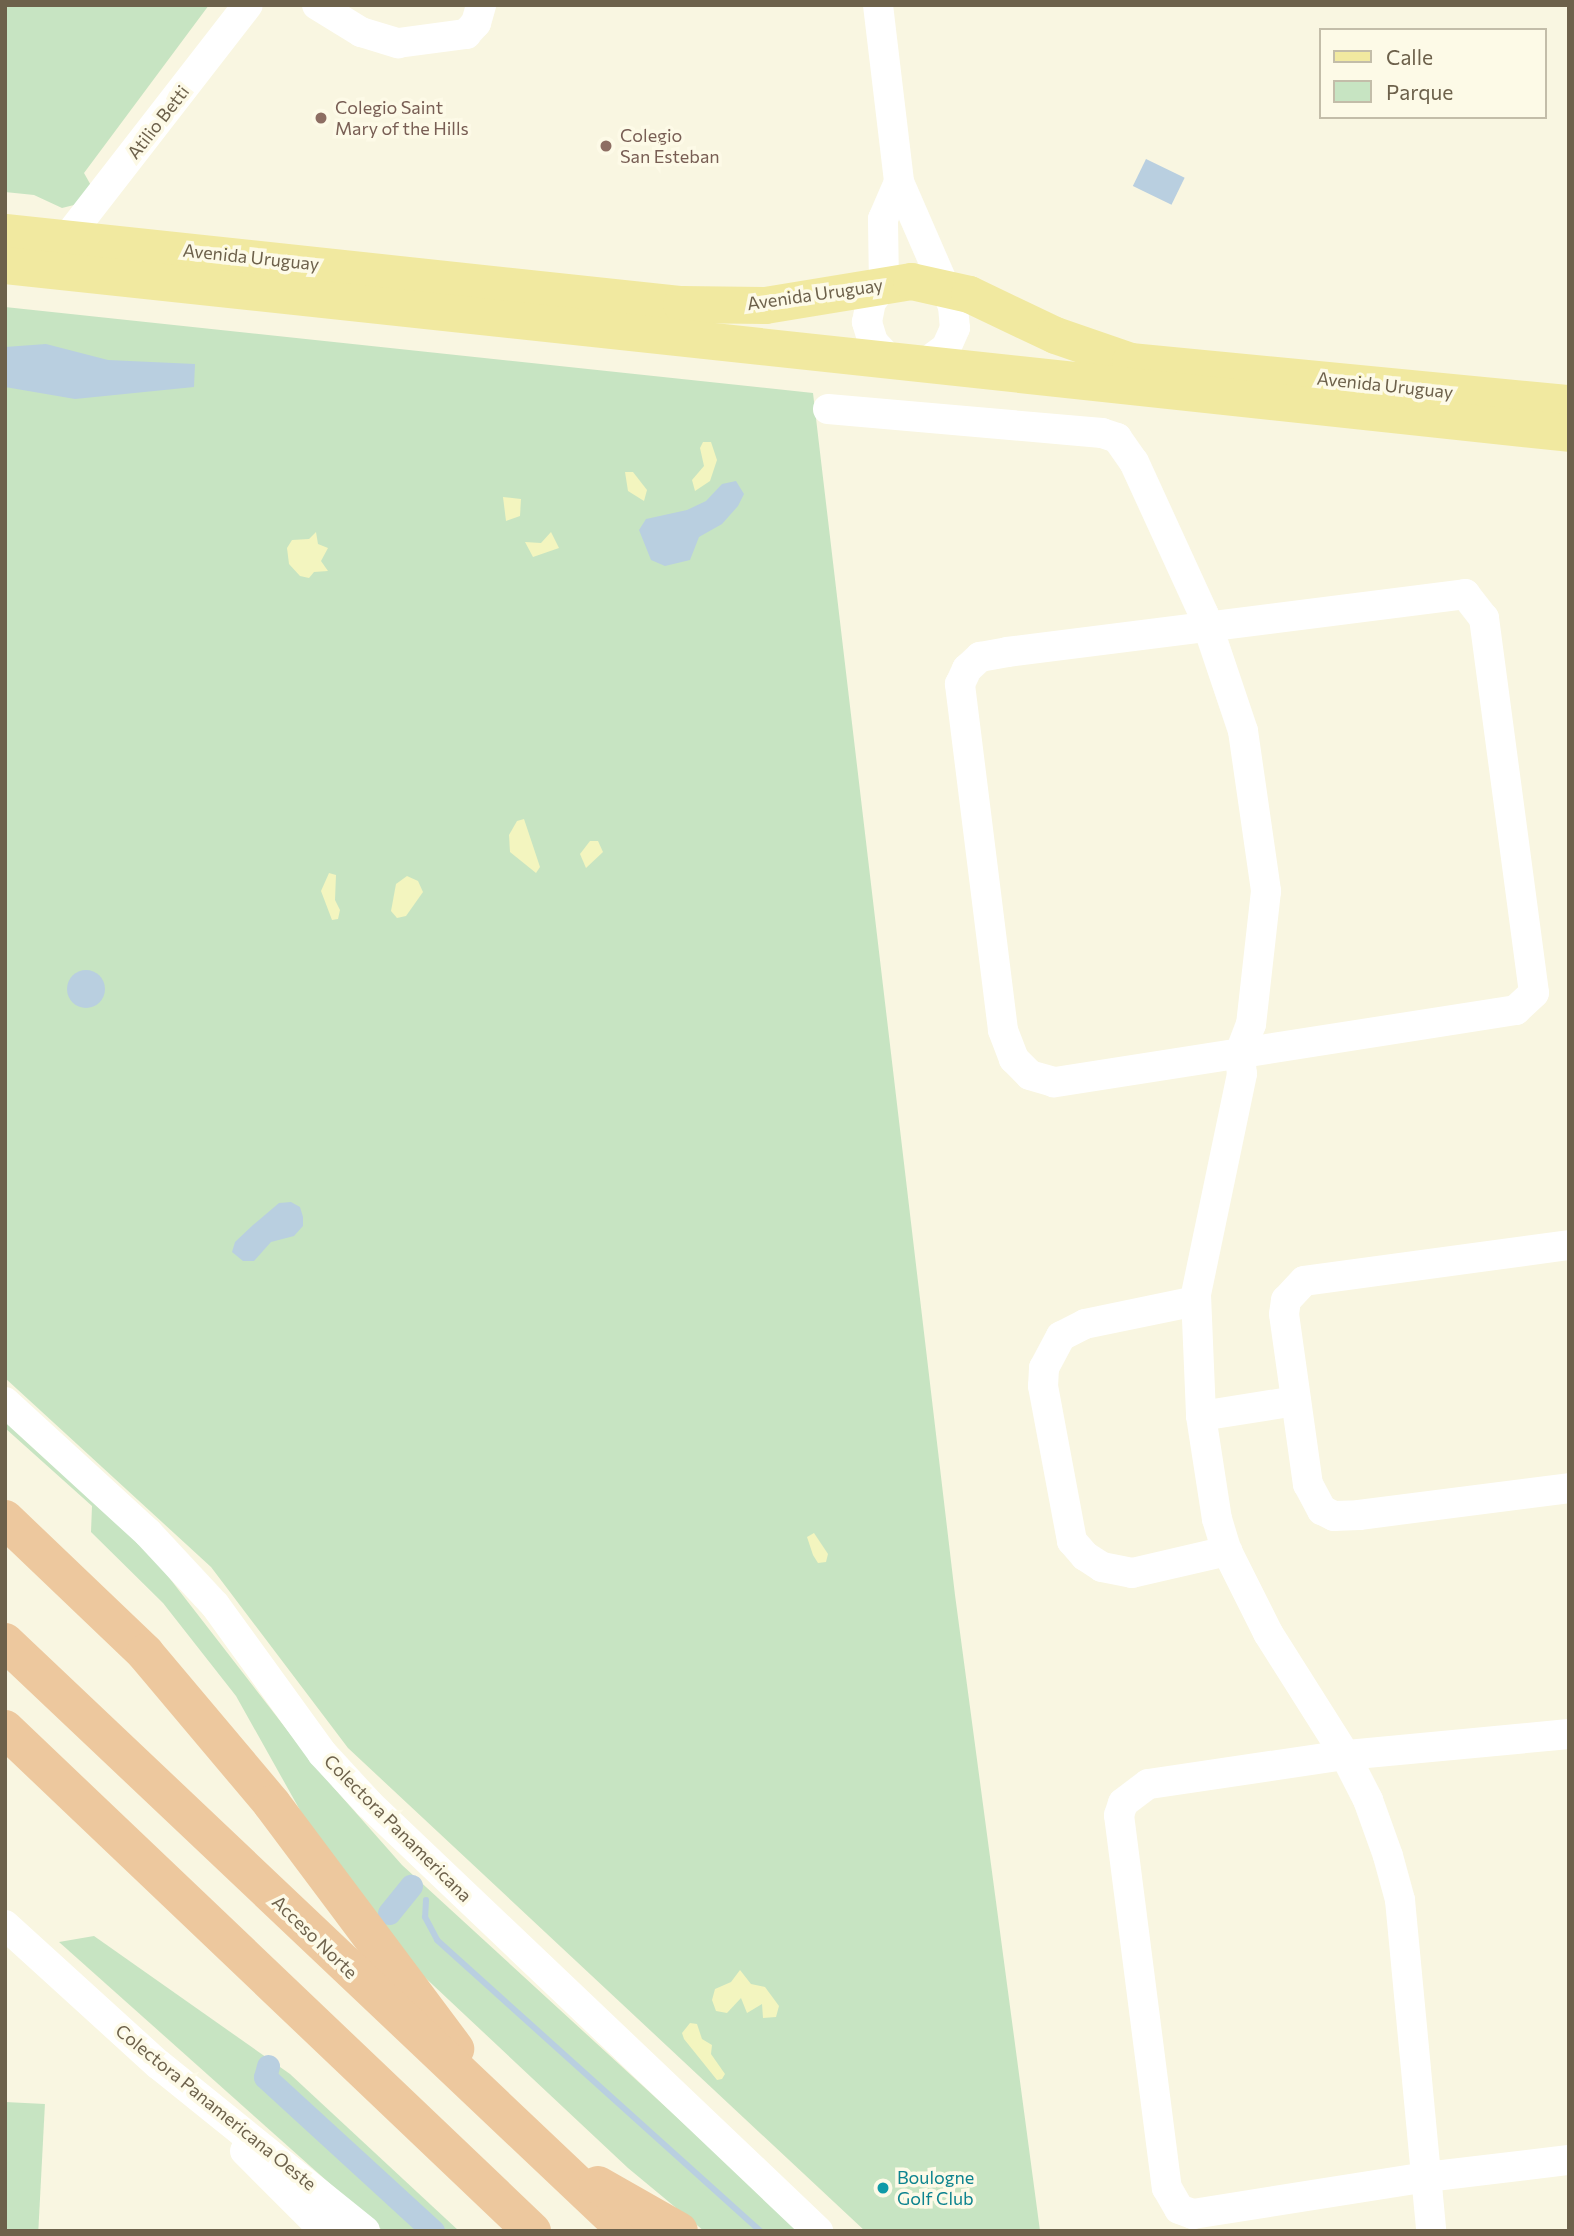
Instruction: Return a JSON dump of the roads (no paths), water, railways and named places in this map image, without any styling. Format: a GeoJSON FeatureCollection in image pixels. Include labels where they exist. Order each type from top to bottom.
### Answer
{"type":"FeatureCollection","features":[{"type":"Feature","properties":{"kind":"highway"},"geometry":{"type":"LineString","coordinates":[[5,1518],[145,1653],[263,1794],[421,1998],[495,2109]]}},
{"type":"Feature","properties":{"kind":"highway","name":"Acceso Norte"},"geometry":{"type":"LineString","coordinates":[[5,1642],[495,2109],[627,2231]]}},
{"type":"Feature","properties":{"kind":"highway"},"geometry":{"type":"LineString","coordinates":[[11,1736],[532,2231]]}},
{"type":"Feature","properties":{"kind":"highway"},"geometry":{"type":"LineString","coordinates":[[550,2159],[679,2231]]}},
{"type":"Feature","properties":{"kind":"main road","name":"Avenida Uruguay"},"geometry":{"type":"LineString","coordinates":[[5,232],[681,304],[765,304],[911,281],[940,285],[1086,348],[1130,361],[1569,403]]}},
{"type":"Feature","properties":{"kind":"main road","name":"Avenida Uruguay"},"geometry":{"type":"LineString","coordinates":[[5,265],[906,364],[1569,433]]}},
{"type":"Feature","properties":{"kind":"street","name":"Atilio Betti"},"geometry":{"type":"LineString","coordinates":[[67,239],[248,5]]}},
{"type":"Feature","properties":{"kind":"street"},"geometry":{"type":"LineString","coordinates":[[317,5],[361,32],[398,43],[466,34],[476,23],[481,5]]}},
{"type":"Feature","properties":{"kind":"street"},"geometry":{"type":"LineString","coordinates":[[878,5],[899,182],[940,285],[953,306],[955,328],[946,348],[928,361],[906,364],[887,357],[873,342],[867,322],[871,302],[884,285],[883,219],[899,182]]}},
{"type":"Feature","properties":{"kind":"street"},"geometry":{"type":"LineString","coordinates":[[828,409],[1102,433],[1117,438],[1134,462],[1208,626],[1243,731],[1266,891],[1251,1024],[1240,1053],[1242,1074],[1203,1246],[1196,1301],[1202,1416],[1217,1519],[1227,1551],[1268,1633],[1345,1755],[1368,1800],[1400,1900],[1431,2231]]}},
{"type":"Feature","properties":{"kind":"street"},"geometry":{"type":"LineString","coordinates":[[1465,594],[1484,618],[1534,993],[1516,1010],[1240,1053],[1054,1082],[1030,1075],[1014,1059],[1003,1030],[960,684],[980,657],[1465,594]]}},
{"type":"Feature","properties":{"kind":"street"},"geometry":{"type":"LineString","coordinates":[[1569,1245],[1304,1281],[1286,1300],[1284,1314],[1308,1484],[1313,1499],[1334,1516],[1569,1488]]}},
{"type":"Feature","properties":{"kind":"street"},"geometry":{"type":"LineString","coordinates":[[1196,1301],[1085,1324],[1061,1336],[1044,1368],[1043,1386],[1072,1541],[1085,1556],[1102,1567],[1132,1573],[1227,1551]]}},
{"type":"Feature","properties":{"kind":"street"},"geometry":{"type":"LineString","coordinates":[[1202,1416],[1296,1401]]}},
{"type":"Feature","properties":{"kind":"street","name":"Colectora Panamericana"},"geometry":{"type":"LineString","coordinates":[[5,1402],[148,1533],[215,1605],[322,1753],[369,1804],[818,2231]]}},
{"type":"Feature","properties":{"kind":"street"},"geometry":{"type":"LineString","coordinates":[[1569,1734],[1345,1755],[1148,1784],[1123,1803],[1119,1815],[1167,2188],[1179,2209],[1193,2214],[1426,2177],[1569,2160]]}},
{"type":"Feature","properties":{"kind":"street","name":"Colectora Panamericana Oeste"},"geometry":{"type":"LineString","coordinates":[[5,1925],[169,2073],[365,2231]]}},
{"type":"Feature","properties":{"kind":"street"},"geometry":{"type":"LineString","coordinates":[[169,2073],[325,2231]]}},
{"type":"Feature","properties":{"kind":"water"},"geometry":{"type":"Polygon","coordinates":[[[1146,159],[1185,178],[1171,205],[1133,186],[1146,159]]]}},
{"type":"Feature","properties":{"kind":"water"},"geometry":{"type":"Polygon","coordinates":[[[46,344],[108,360],[195,364],[194,387],[75,399],[5,387],[5,347],[46,344]]]}},
{"type":"Feature","properties":{"kind":"water"},"geometry":{"type":"Polygon","coordinates":[[[736,481],[744,494],[738,506],[722,524],[699,537],[690,560],[665,566],[651,560],[639,530],[646,519],[687,510],[706,501],[722,484],[736,481]]]}},
{"type":"Feature","properties":{"kind":"water"},"geometry":{"type":"Polygon","coordinates":[[[86,970],[99,976],[105,989],[99,1002],[86,1008],[73,1002],[67,989],[73,976],[86,970]]]}},
{"type":"Feature","properties":{"kind":"water"},"geometry":{"type":"Polygon","coordinates":[[[291,1202],[300,1207],[303,1217],[303,1226],[294,1236],[271,1242],[254,1261],[243,1261],[232,1252],[235,1242],[253,1225],[279,1203],[291,1202]]]}},
{"type":"Feature","properties":{"kind":"waterway"},"geometry":{"type":"LineString","coordinates":[[389,1913],[411,1886]]}},
{"type":"Feature","properties":{"kind":"waterway"},"geometry":{"type":"LineString","coordinates":[[426,1900],[425,1917],[437,1940],[760,2231]]}},
{"type":"Feature","properties":{"kind":"waterway"},"geometry":{"type":"LineString","coordinates":[[268,2066],[265,2077],[433,2231]]}},
{"type":"Feature","properties":{"kind":"place","name":"Colegio Saint Mary of the Hills"},"geometry":{"type":"Point","coordinates":[321,118]}},
{"type":"Feature","properties":{"kind":"place","name":"Colegio San Esteban"},"geometry":{"type":"Point","coordinates":[606,146]}},
{"type":"Feature","properties":{"kind":"place","name":"Boulogne Golf Club"},"geometry":{"type":"Point","coordinates":[883,2188]}}]}
